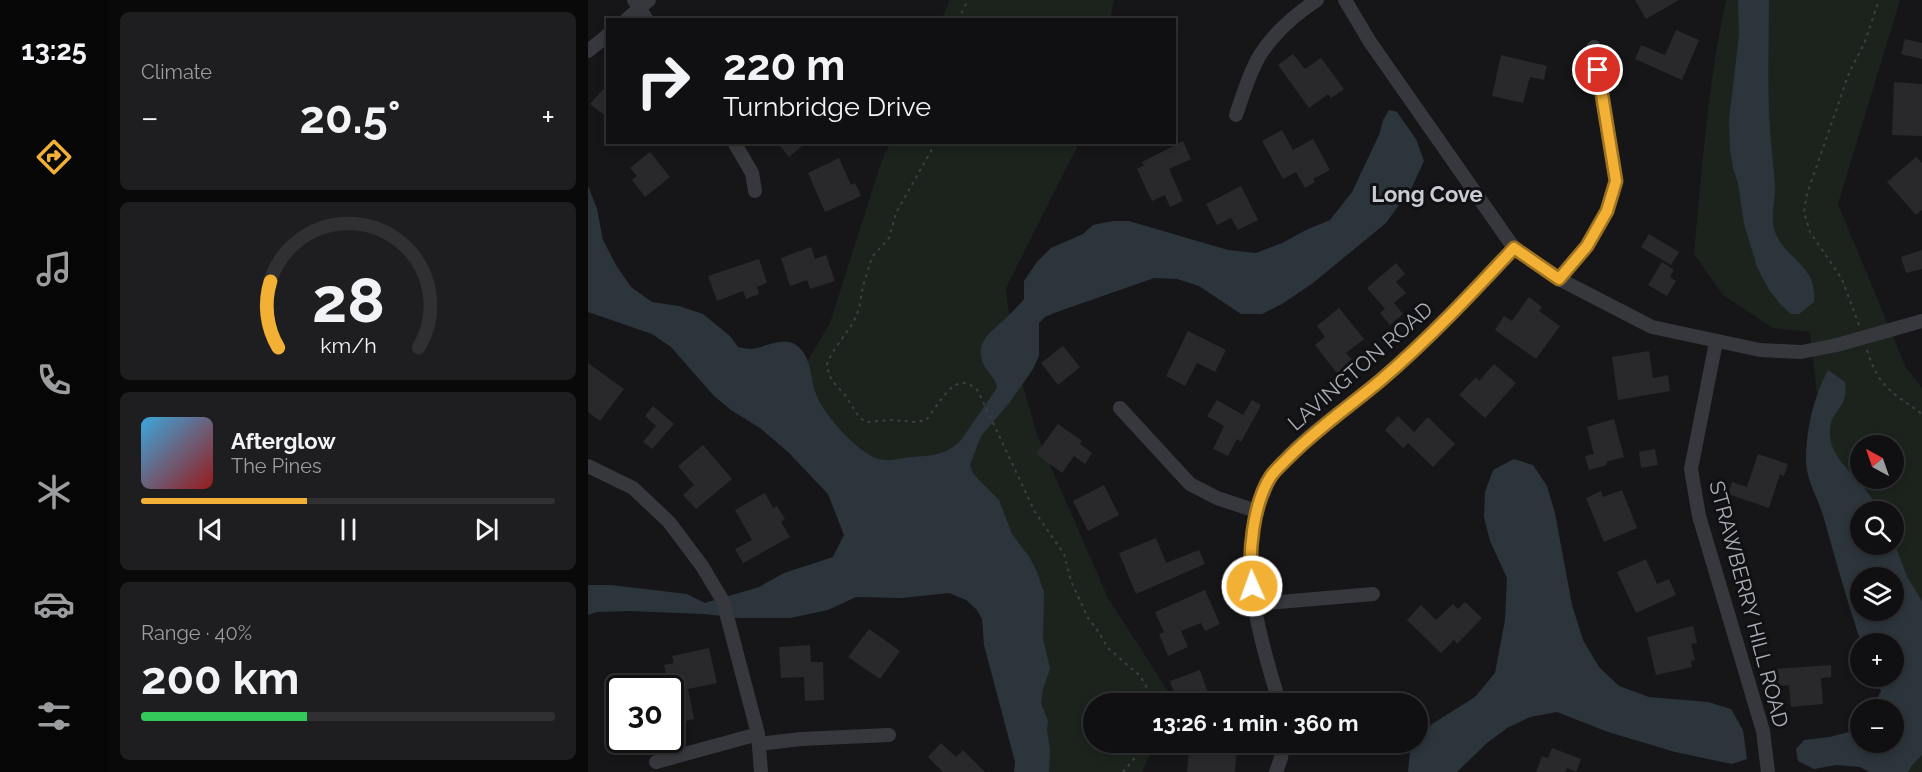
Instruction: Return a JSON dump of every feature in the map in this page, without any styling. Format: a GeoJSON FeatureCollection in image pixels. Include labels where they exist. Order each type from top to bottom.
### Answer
{"type":"FeatureCollection","features":[{"type":"Feature","properties":{"kind":"street"},"geometry":{"type":"LineString","coordinates":[[1236,115],[1260,54],[1302,10],[1317,0]]}},
{"type":"Feature","properties":{"kind":"street"},"geometry":{"type":"LineString","coordinates":[[1345,0],[1370,42],[1514,248],[1559,279],[1652,327],[1760,350],[1802,352],[1837,345],[1922,321]]}},
{"type":"Feature","properties":{"kind":"street"},"geometry":{"type":"LineString","coordinates":[[628,18],[642,7]]}},
{"type":"Feature","properties":{"kind":"street"},"geometry":{"type":"LineString","coordinates":[[588,51],[606,37]]}},
{"type":"Feature","properties":{"kind":"street"},"geometry":{"type":"LineString","coordinates":[[1559,279],[1587,246],[1607,211],[1616,181],[1594,47]]}},
{"type":"Feature","properties":{"kind":"street"},"geometry":{"type":"LineString","coordinates":[[735,144],[752,173],[755,191]]}},
{"type":"Feature","properties":{"kind":"street","name":"LAVINGTON ROAD"},"geometry":{"type":"LineString","coordinates":[[1277,693],[1261,638],[1250,569],[1256,511],[1271,476],[1297,449],[1343,408],[1381,380],[1448,318],[1514,248]]}},
{"type":"Feature","properties":{"kind":"street","name":"STRAWBERRY HILL ROAD"},"geometry":{"type":"LineString","coordinates":[[1716,342],[1691,469],[1699,516],[1763,731],[1768,772]]}},
{"type":"Feature","properties":{"kind":"street"},"geometry":{"type":"LineString","coordinates":[[1120,408],[1190,484],[1218,498],[1256,511]]}},
{"type":"Feature","properties":{"kind":"street"},"geometry":{"type":"LineString","coordinates":[[588,466],[633,488],[669,522],[702,566],[723,601],[759,739],[761,772]]}},
{"type":"Feature","properties":{"kind":"street"},"geometry":{"type":"LineString","coordinates":[[1255,604],[1373,594]]}},
{"type":"Feature","properties":{"kind":"street"},"geometry":{"type":"LineString","coordinates":[[656,762],[759,739],[889,735]]}},
{"type":"Feature","properties":{"kind":"street"},"geometry":{"type":"LineString","coordinates":[[1276,772],[1282,753]]}},
{"type":"Feature","properties":{"kind":"path"},"geometry":{"type":"LineString","coordinates":[[959,18],[968,0]]}},
{"type":"Feature","properties":{"kind":"path"},"geometry":{"type":"LineString","coordinates":[[1879,0],[1864,44],[1849,73],[1807,194],[1804,212],[1810,232],[1842,279],[1873,368],[1881,382],[1922,414]]}},
{"type":"Feature","properties":{"kind":"path"},"geometry":{"type":"LineString","coordinates":[[933,144],[931,152],[896,213],[889,238],[872,257],[859,309],[853,323],[827,364],[829,375],[866,422],[926,420],[948,390],[955,385],[972,384],[978,391],[1035,512],[1064,554],[1071,581],[1088,618],[1108,648],[1140,676],[1148,693]]}},
{"type":"Feature","properties":{"kind":"path"},"geometry":{"type":"LineString","coordinates":[[1123,772],[1139,753]]}},
{"type":"Feature","properties":{"kind":"shaded area"},"geometry":{"type":"Polygon","coordinates":[[[950,0],[1114,0],[1110,18],[942,18],[950,0]]]}},
{"type":"Feature","properties":{"kind":"shaded area"},"geometry":{"type":"Polygon","coordinates":[[[1726,0],[1900,0],[1838,204],[1906,368],[1922,388],[1922,772],[1908,772],[1904,746],[1904,699],[1897,699],[1895,687],[1904,687],[1904,633],[1893,633],[1893,621],[1904,621],[1904,567],[1859,567],[1854,555],[1904,555],[1904,501],[1850,501],[1850,543],[1826,474],[1810,332],[1773,328],[1723,295],[1694,254],[1706,127],[1726,0]]]}},
{"type":"Feature","properties":{"kind":"shaded area"},"geometry":{"type":"Polygon","coordinates":[[[1738,0],[1769,0],[1770,136],[1775,188],[1773,224],[1778,239],[1805,270],[1814,289],[1814,302],[1799,314],[1791,314],[1781,305],[1769,290],[1757,267],[1744,224],[1738,183],[1733,168],[1729,120],[1739,35],[1738,0]]]}},
{"type":"Feature","properties":{"kind":"shaded area"},"geometry":{"type":"Polygon","coordinates":[[[1389,110],[1397,112],[1416,139],[1424,161],[1412,187],[1386,223],[1313,283],[1282,304],[1262,314],[1241,314],[1199,286],[1177,279],[1154,278],[1054,313],[1039,323],[1039,356],[1033,369],[1010,402],[981,436],[970,465],[973,473],[999,500],[1012,534],[1030,558],[1044,592],[1043,638],[1050,669],[1041,703],[1048,721],[1049,772],[1014,772],[1015,762],[984,645],[982,619],[977,610],[966,600],[949,593],[902,598],[856,597],[828,610],[790,618],[739,618],[629,611],[597,612],[588,615],[588,585],[611,585],[687,594],[705,603],[759,587],[784,573],[833,557],[844,535],[828,494],[788,452],[760,428],[714,396],[671,347],[652,334],[588,312],[588,186],[597,209],[603,240],[631,287],[652,302],[679,306],[703,314],[730,336],[738,347],[752,349],[786,342],[796,345],[805,354],[818,399],[841,431],[870,455],[883,460],[891,460],[938,454],[950,449],[961,440],[997,388],[983,363],[982,343],[1024,299],[1024,281],[1037,262],[1051,248],[1083,234],[1093,225],[1113,221],[1129,221],[1228,250],[1256,253],[1282,243],[1330,220],[1352,192],[1389,110]]]}},
{"type":"Feature","properties":{"kind":"shaded area"},"geometry":{"type":"Polygon","coordinates":[[[890,144],[1078,144],[1006,288],[1013,351],[1037,435],[1108,598],[1169,693],[1083,693],[1083,753],[1151,753],[1142,772],[1029,772],[1010,643],[790,391],[830,323],[881,163],[890,144]]]}},
{"type":"Feature","properties":{"kind":"shaded area"},"geometry":{"type":"Polygon","coordinates":[[[1828,370],[1845,382],[1846,391],[1842,404],[1833,417],[1830,438],[1840,460],[1850,471],[1850,489],[1865,489],[1873,501],[1850,501],[1850,555],[1899,555],[1903,567],[1850,567],[1850,608],[1823,515],[1808,474],[1806,448],[1815,402],[1828,370]]]}},
{"type":"Feature","properties":{"kind":"shaded area"},"geometry":{"type":"Polygon","coordinates":[[[1514,459],[1533,465],[1547,486],[1555,513],[1572,605],[1583,640],[1599,667],[1619,686],[1649,697],[1708,702],[1731,709],[1743,730],[1747,759],[1732,764],[1675,752],[1608,732],[1557,712],[1530,717],[1507,728],[1487,743],[1457,772],[1408,772],[1410,753],[1428,753],[1428,729],[1432,724],[1475,697],[1495,673],[1505,620],[1507,578],[1490,541],[1484,517],[1485,492],[1493,470],[1514,459]]]}},
{"type":"Feature","properties":{"kind":"shaded area"},"geometry":{"type":"Polygon","coordinates":[[[1904,569],[1922,601],[1922,755],[1908,772],[1869,772],[1860,767],[1836,765],[1814,769],[1798,761],[1796,749],[1804,740],[1850,732],[1850,753],[1904,753],[1904,699],[1877,699],[1881,691],[1879,687],[1904,687],[1904,633],[1858,633],[1854,621],[1904,621],[1904,569]]]}},
{"type":"Feature","properties":{"kind":"building"},"geometry":{"type":"Polygon","coordinates":[[[1635,0],[1679,0],[1646,19],[1635,0]]]}},
{"type":"Feature","properties":{"kind":"building"},"geometry":{"type":"Polygon","coordinates":[[[1676,30],[1699,40],[1682,80],[1635,59],[1641,45],[1665,55],[1676,30]]]}},
{"type":"Feature","properties":{"kind":"building"},"geometry":{"type":"Polygon","coordinates":[[[1905,39],[1922,43],[1922,59],[1901,54],[1905,39]]]}},
{"type":"Feature","properties":{"kind":"building"},"geometry":{"type":"Polygon","coordinates":[[[1293,54],[1305,69],[1321,58],[1344,89],[1331,98],[1328,94],[1309,108],[1278,65],[1293,54]]]}},
{"type":"Feature","properties":{"kind":"building"},"geometry":{"type":"Polygon","coordinates":[[[1501,55],[1547,66],[1544,80],[1530,77],[1523,103],[1492,96],[1501,55]]]}},
{"type":"Feature","properties":{"kind":"building"},"geometry":{"type":"Polygon","coordinates":[[[1894,82],[1922,84],[1922,136],[1892,135],[1894,82]]]}},
{"type":"Feature","properties":{"kind":"building"},"geometry":{"type":"Polygon","coordinates":[[[606,86],[606,116],[590,104],[606,86]]]}},
{"type":"Feature","properties":{"kind":"building"},"geometry":{"type":"Polygon","coordinates":[[[1282,130],[1293,150],[1313,139],[1330,170],[1313,179],[1315,182],[1305,188],[1296,172],[1283,179],[1262,141],[1282,130]]]}},
{"type":"Feature","properties":{"kind":"building"},"geometry":{"type":"Polygon","coordinates":[[[1183,141],[1191,159],[1169,169],[1183,201],[1170,207],[1165,195],[1152,201],[1137,169],[1144,165],[1142,162],[1183,141]]]}},
{"type":"Feature","properties":{"kind":"building"},"geometry":{"type":"Polygon","coordinates":[[[779,144],[805,144],[789,157],[779,144]]]}},
{"type":"Feature","properties":{"kind":"building"},"geometry":{"type":"Polygon","coordinates":[[[650,152],[670,177],[645,197],[632,180],[637,176],[630,168],[650,152]]]}},
{"type":"Feature","properties":{"kind":"building"},"geometry":{"type":"Polygon","coordinates":[[[1916,157],[1922,163],[1922,210],[1916,215],[1887,182],[1916,157]]]}},
{"type":"Feature","properties":{"kind":"building"},"geometry":{"type":"Polygon","coordinates":[[[839,158],[851,185],[855,183],[861,196],[825,212],[808,173],[839,158]]]}},
{"type":"Feature","properties":{"kind":"building"},"geometry":{"type":"Polygon","coordinates":[[[1241,186],[1258,220],[1238,230],[1231,218],[1217,225],[1206,204],[1241,186]]]}},
{"type":"Feature","properties":{"kind":"building"},"geometry":{"type":"Polygon","coordinates":[[[1649,234],[1679,252],[1671,265],[1641,247],[1649,234]]]}},
{"type":"Feature","properties":{"kind":"building"},"geometry":{"type":"Polygon","coordinates":[[[811,247],[815,259],[826,255],[835,281],[810,289],[807,280],[790,286],[781,258],[811,247]]]}},
{"type":"Feature","properties":{"kind":"building"},"geometry":{"type":"Polygon","coordinates":[[[1922,250],[1922,269],[1906,273],[1901,257],[1922,250]]]}},
{"type":"Feature","properties":{"kind":"building"},"geometry":{"type":"Polygon","coordinates":[[[759,259],[767,283],[757,287],[759,294],[746,299],[743,291],[717,301],[708,276],[759,259]]]}},
{"type":"Feature","properties":{"kind":"building"},"geometry":{"type":"Polygon","coordinates":[[[1662,262],[1674,270],[1670,277],[1676,281],[1667,296],[1648,285],[1662,262]]]}},
{"type":"Feature","properties":{"kind":"building"},"geometry":{"type":"Polygon","coordinates":[[[1396,263],[1405,274],[1396,282],[1406,293],[1394,303],[1403,314],[1390,325],[1380,313],[1385,309],[1367,288],[1396,263]]]}},
{"type":"Feature","properties":{"kind":"building"},"geometry":{"type":"Polygon","coordinates":[[[1529,297],[1542,307],[1539,311],[1560,326],[1536,359],[1495,330],[1504,316],[1512,321],[1529,297]]]}},
{"type":"Feature","properties":{"kind":"building"},"geometry":{"type":"Polygon","coordinates":[[[1339,308],[1364,339],[1346,353],[1356,364],[1340,377],[1315,345],[1325,337],[1317,326],[1339,308]]]}},
{"type":"Feature","properties":{"kind":"building"},"geometry":{"type":"Polygon","coordinates":[[[1188,331],[1226,350],[1215,372],[1197,363],[1185,386],[1166,376],[1188,331]]]}},
{"type":"Feature","properties":{"kind":"building"},"geometry":{"type":"Polygon","coordinates":[[[1063,346],[1080,367],[1058,385],[1041,363],[1063,346]]]}},
{"type":"Feature","properties":{"kind":"building"},"geometry":{"type":"Polygon","coordinates":[[[1649,351],[1653,378],[1668,375],[1670,391],[1618,400],[1612,357],[1649,351]]]}},
{"type":"Feature","properties":{"kind":"building"},"geometry":{"type":"Polygon","coordinates":[[[588,363],[624,389],[600,421],[588,412],[588,363]]]}},
{"type":"Feature","properties":{"kind":"building"},"geometry":{"type":"Polygon","coordinates":[[[1494,364],[1516,383],[1485,418],[1459,395],[1476,377],[1479,381],[1494,364]]]}},
{"type":"Feature","properties":{"kind":"building"},"geometry":{"type":"Polygon","coordinates":[[[1217,400],[1243,415],[1252,400],[1261,405],[1241,442],[1237,439],[1228,456],[1213,449],[1224,426],[1207,416],[1217,400]]]}},
{"type":"Feature","properties":{"kind":"building"},"geometry":{"type":"Polygon","coordinates":[[[653,406],[674,424],[652,449],[643,442],[656,426],[645,416],[653,406]]]}},
{"type":"Feature","properties":{"kind":"building"},"geometry":{"type":"Polygon","coordinates":[[[1398,416],[1414,432],[1428,417],[1455,444],[1433,467],[1408,443],[1403,448],[1385,430],[1398,416]]]}},
{"type":"Feature","properties":{"kind":"building"},"geometry":{"type":"Polygon","coordinates":[[[1614,419],[1624,457],[1589,470],[1585,456],[1594,454],[1587,427],[1614,419]]]}},
{"type":"Feature","properties":{"kind":"building"},"geometry":{"type":"Polygon","coordinates":[[[1058,424],[1082,441],[1080,444],[1092,453],[1085,464],[1074,456],[1062,473],[1036,454],[1058,424]]]}},
{"type":"Feature","properties":{"kind":"building"},"geometry":{"type":"Polygon","coordinates":[[[703,445],[732,479],[696,509],[683,495],[694,485],[678,466],[703,445]]]}},
{"type":"Feature","properties":{"kind":"building"},"geometry":{"type":"Polygon","coordinates":[[[1655,449],[1658,465],[1641,468],[1639,452],[1655,449]]]}},
{"type":"Feature","properties":{"kind":"building"},"geometry":{"type":"Polygon","coordinates":[[[1758,454],[1788,464],[1784,476],[1780,474],[1769,508],[1728,494],[1732,482],[1747,487],[1758,454]]]}},
{"type":"Feature","properties":{"kind":"building"},"geometry":{"type":"Polygon","coordinates":[[[1104,485],[1119,515],[1088,531],[1073,501],[1104,485]]]}},
{"type":"Feature","properties":{"kind":"building"},"geometry":{"type":"Polygon","coordinates":[[[1622,490],[1637,528],[1604,542],[1586,498],[1601,491],[1603,497],[1622,490]]]}},
{"type":"Feature","properties":{"kind":"building"},"geometry":{"type":"Polygon","coordinates":[[[765,493],[773,508],[777,506],[785,519],[781,522],[790,537],[743,563],[735,549],[752,540],[735,510],[765,493]]]}},
{"type":"Feature","properties":{"kind":"building"},"geometry":{"type":"Polygon","coordinates":[[[1156,538],[1166,563],[1199,550],[1205,564],[1136,594],[1119,553],[1156,538]]]}},
{"type":"Feature","properties":{"kind":"building"},"geometry":{"type":"Polygon","coordinates":[[[1646,559],[1657,584],[1669,579],[1676,595],[1636,613],[1617,572],[1646,559]]]}},
{"type":"Feature","properties":{"kind":"building"},"geometry":{"type":"Polygon","coordinates":[[[1205,590],[1220,624],[1205,631],[1201,623],[1181,631],[1188,647],[1168,656],[1159,634],[1164,632],[1155,612],[1205,590]]]}},
{"type":"Feature","properties":{"kind":"building"},"geometry":{"type":"Polygon","coordinates":[[[1465,602],[1482,618],[1457,644],[1454,640],[1441,653],[1407,620],[1421,605],[1436,620],[1453,604],[1458,609],[1465,602]]]}},
{"type":"Feature","properties":{"kind":"building"},"geometry":{"type":"Polygon","coordinates":[[[1693,626],[1697,643],[1691,644],[1695,660],[1691,661],[1692,667],[1656,675],[1647,637],[1693,626]]]}},
{"type":"Feature","properties":{"kind":"building"},"geometry":{"type":"Polygon","coordinates":[[[869,629],[900,651],[880,679],[848,657],[869,629]]]}},
{"type":"Feature","properties":{"kind":"building"},"geometry":{"type":"Polygon","coordinates":[[[810,645],[811,662],[823,662],[824,700],[805,701],[804,677],[781,678],[779,647],[810,645]]]}},
{"type":"Feature","properties":{"kind":"building"},"geometry":{"type":"Polygon","coordinates":[[[709,648],[717,683],[688,689],[694,719],[684,721],[684,675],[666,675],[664,665],[674,663],[672,656],[709,648]]]}},
{"type":"Feature","properties":{"kind":"building"},"geometry":{"type":"Polygon","coordinates":[[[1831,665],[1831,677],[1821,678],[1823,704],[1791,707],[1789,685],[1777,686],[1775,669],[1831,665]]]}},
{"type":"Feature","properties":{"kind":"building"},"geometry":{"type":"Polygon","coordinates":[[[1200,670],[1208,693],[1174,693],[1170,681],[1200,670]]]}},
{"type":"Feature","properties":{"kind":"building"},"geometry":{"type":"Polygon","coordinates":[[[941,743],[956,757],[963,750],[985,772],[943,772],[928,757],[941,743]]]}},
{"type":"Feature","properties":{"kind":"building"},"geometry":{"type":"Polygon","coordinates":[[[1552,748],[1581,759],[1576,772],[1567,768],[1565,772],[1536,772],[1542,756],[1548,758],[1552,748]]]}},
{"type":"Feature","properties":{"kind":"building"},"geometry":{"type":"Polygon","coordinates":[[[1189,753],[1236,753],[1235,772],[1187,772],[1189,753]]]}},
{"type":"Feature","properties":{"kind":"district","name":"Long Cove"},"geometry":{"type":"Point","coordinates":[1427,194]}},
{"type":"Feature","properties":{"kind":"route"},"geometry":{"type":"LineString","coordinates":[[1252,586],[1250,569],[1256,511],[1271,476],[1297,449],[1343,408],[1381,380],[1448,318],[1514,248],[1559,279],[1587,246],[1607,211],[1616,181],[1598,70]]}}]}
